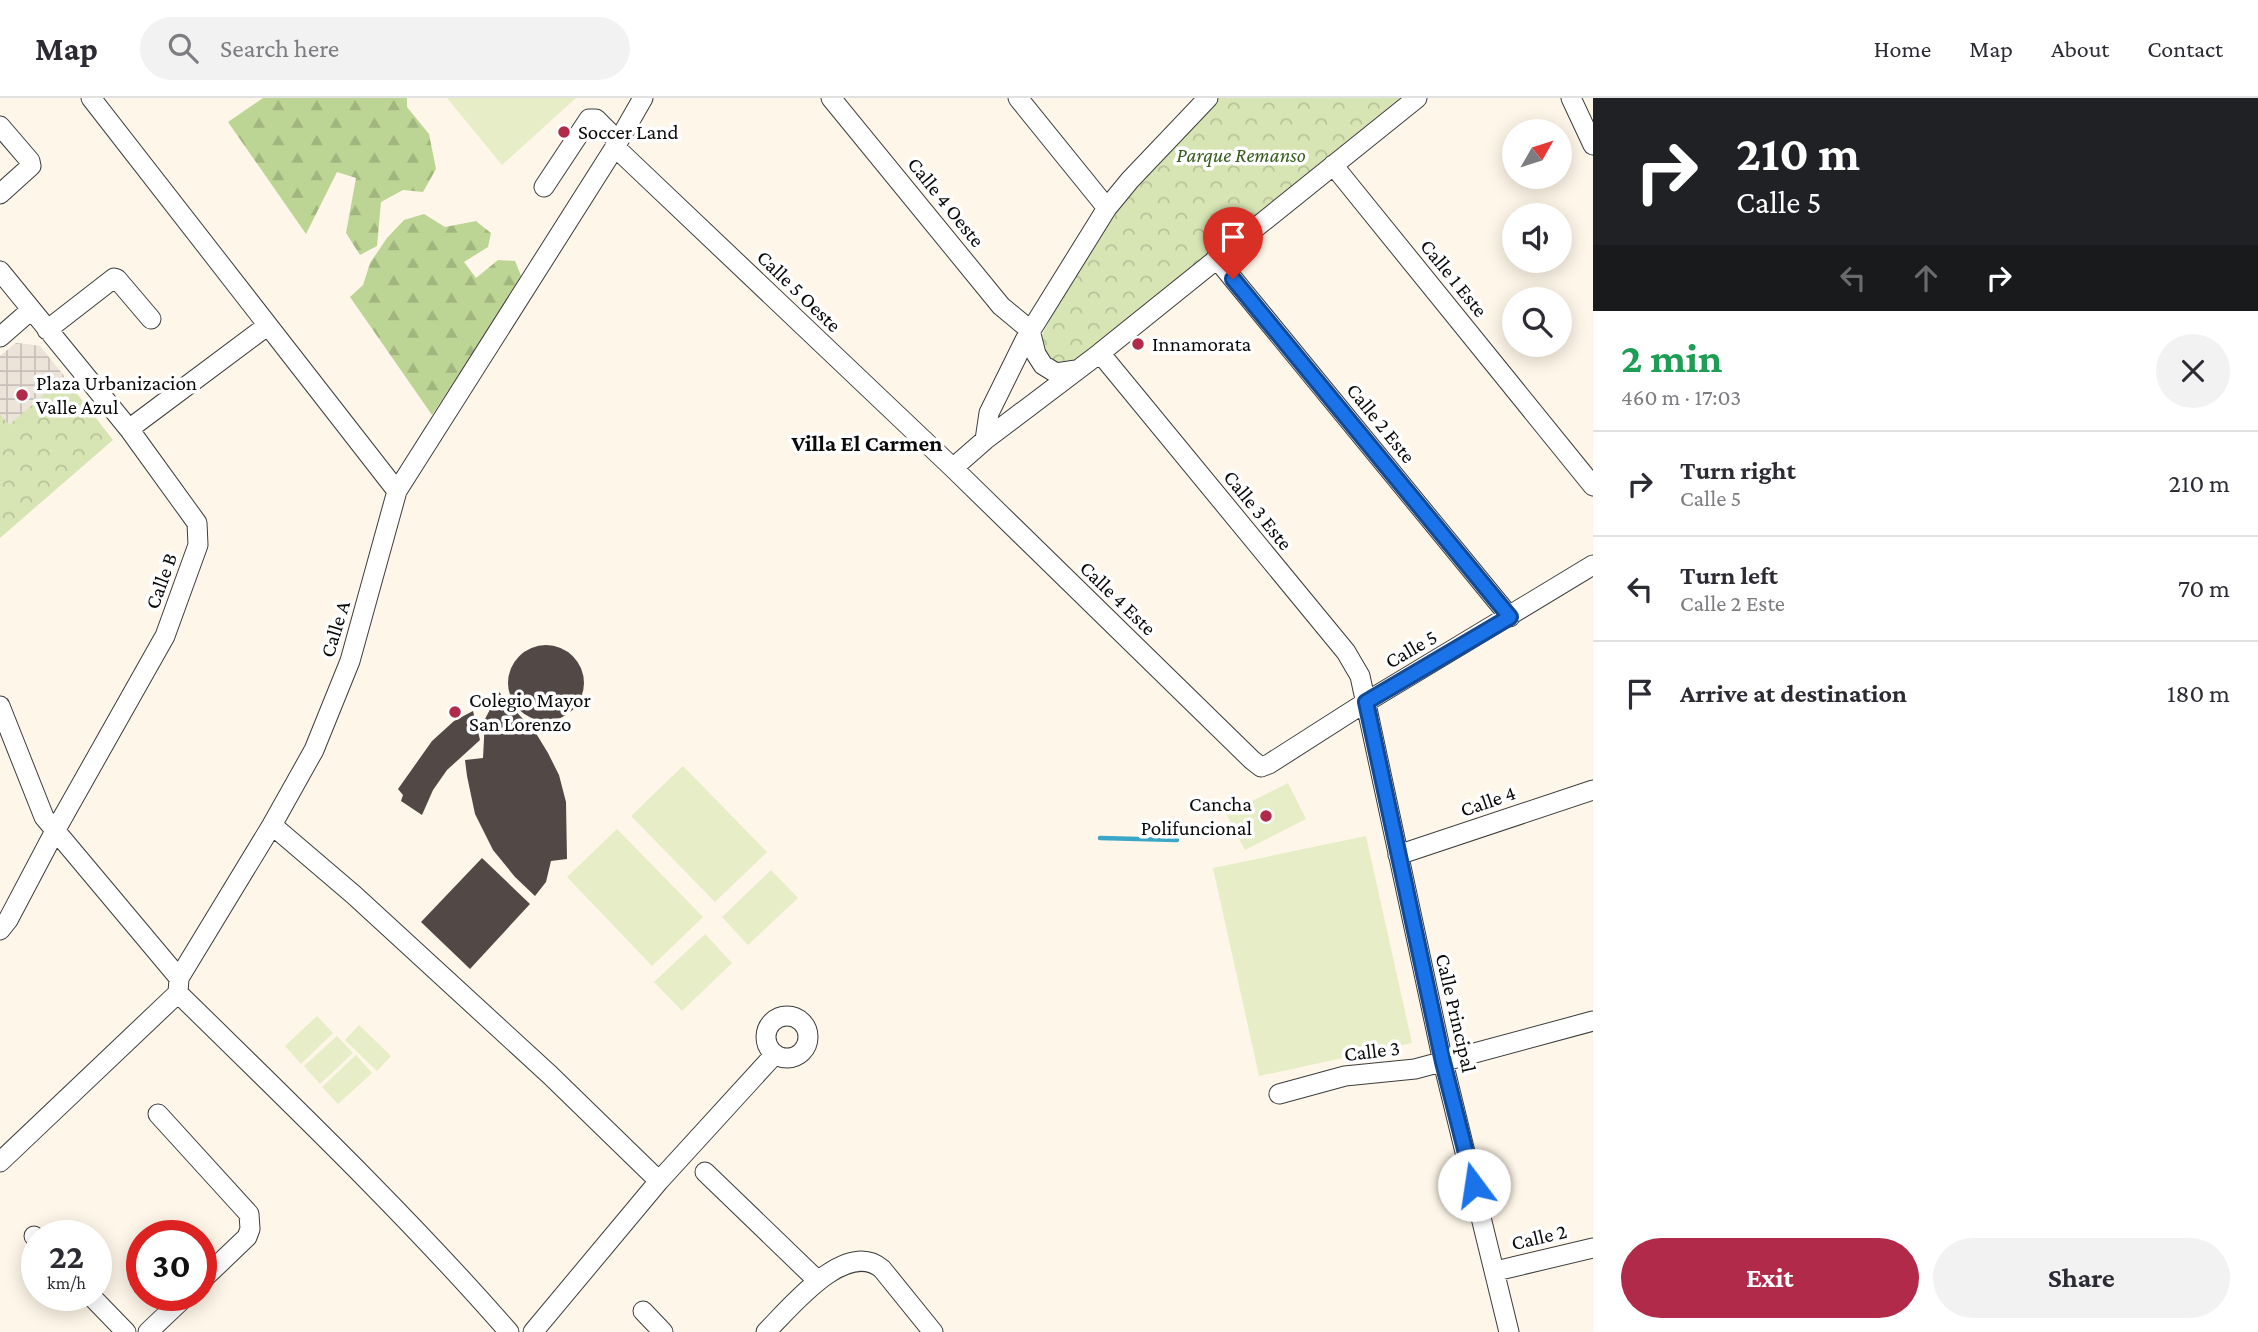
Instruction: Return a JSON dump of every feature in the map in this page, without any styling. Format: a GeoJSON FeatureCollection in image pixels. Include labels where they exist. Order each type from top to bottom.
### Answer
{"type":"FeatureCollection","features":[{"type":"Feature","properties":{"kind":"street"},"geometry":{"type":"LineString","coordinates":[[91,98],[397,491]]}},
{"type":"Feature","properties":{"kind":"street","name":"Calle A"},"geometry":{"type":"LineString","coordinates":[[0,1162],[179,985],[306,769],[350,662],[397,491],[643,98]]}},
{"type":"Feature","properties":{"kind":"street","name":"Calle 4 Oeste"},"geometry":{"type":"LineString","coordinates":[[831,98],[1001,306],[1030,330]]}},
{"type":"Feature","properties":{"kind":"street"},"geometry":{"type":"LineString","coordinates":[[1018,98],[1107,208]]}},
{"type":"Feature","properties":{"kind":"street"},"geometry":{"type":"LineString","coordinates":[[985,440],[989,413],[1030,330],[1107,208],[1138,171],[1208,98]]}},
{"type":"Feature","properties":{"kind":"street"},"geometry":{"type":"LineString","coordinates":[[953,468],[985,440],[1100,354],[1417,98]]}},
{"type":"Feature","properties":{"kind":"street"},"geometry":{"type":"LineString","coordinates":[[1571,98],[1593,145]]}},
{"type":"Feature","properties":{"kind":"street","name":"Calle 5 Oeste"},"geometry":{"type":"LineString","coordinates":[[544,187],[589,119],[596,119],[616,144],[953,468]]}},
{"type":"Feature","properties":{"kind":"street"},"geometry":{"type":"LineString","coordinates":[[0,127],[30,161],[31,166],[0,194]]}},
{"type":"Feature","properties":{"kind":"street","name":"Calle 1 Este"},"geometry":{"type":"LineString","coordinates":[[1333,164],[1593,486]]}},
{"type":"Feature","properties":{"kind":"street","name":"Calle 2 Este"},"geometry":{"type":"LineString","coordinates":[[1216,258],[1510,617]]}},
{"type":"Feature","properties":{"kind":"street","name":"Calle B"},"geometry":{"type":"LineString","coordinates":[[0,271],[129,429],[197,523],[198,545],[165,636],[0,930]]}},
{"type":"Feature","properties":{"kind":"street"},"geometry":{"type":"LineString","coordinates":[[47,330],[114,278],[151,319]]}},
{"type":"Feature","properties":{"kind":"street"},"geometry":{"type":"LineString","coordinates":[[0,337],[31,310]]}},
{"type":"Feature","properties":{"kind":"street"},"geometry":{"type":"LineString","coordinates":[[129,429],[267,326]]}},
{"type":"Feature","properties":{"kind":"street"},"geometry":{"type":"LineString","coordinates":[[1030,330],[1036,354],[1044,365],[1056,373],[1079,369]]}},
{"type":"Feature","properties":{"kind":"street","name":"Calle 3 Este"},"geometry":{"type":"LineString","coordinates":[[1100,354],[1346,652],[1360,676],[1366,702]]}},
{"type":"Feature","properties":{"kind":"street","name":"Calle 4 Este"},"geometry":{"type":"LineString","coordinates":[[953,468],[1252,760]]}},
{"type":"Feature","properties":{"kind":"street","name":"Calle 5"},"geometry":{"type":"LineString","coordinates":[[1252,760],[1265,766],[1593,565]]}},
{"type":"Feature","properties":{"kind":"street","name":"Calle Principal"},"geometry":{"type":"LineString","coordinates":[[1366,702],[1443,1062],[1509,1332]]}},
{"type":"Feature","properties":{"kind":"street"},"geometry":{"type":"LineString","coordinates":[[0,706],[44,817],[179,985],[476,1294],[509,1332]]}},
{"type":"Feature","properties":{"kind":"street","name":"Calle 4"},"geometry":{"type":"LineString","coordinates":[[1398,856],[1593,790]]}},
{"type":"Feature","properties":{"kind":"street"},"geometry":{"type":"LineString","coordinates":[[272,825],[354,895],[550,1074],[659,1181]]}},
{"type":"Feature","properties":{"kind":"street","name":"Calle 3"},"geometry":{"type":"LineString","coordinates":[[1279,1094],[1345,1076],[1415,1069],[1593,1021]]}},
{"type":"Feature","properties":{"kind":"street"},"geometry":{"type":"LineString","coordinates":[[533,1332],[659,1181],[775,1054]]}},
{"type":"Feature","properties":{"kind":"street"},"geometry":{"type":"LineString","coordinates":[[158,1114],[249,1214],[250,1229],[247,1237],[217,1266]]}},
{"type":"Feature","properties":{"kind":"street"},"geometry":{"type":"LineString","coordinates":[[705,1172],[818,1281]]}},
{"type":"Feature","properties":{"kind":"street","name":"Calle 2"},"geometry":{"type":"LineString","coordinates":[[1496,1270],[1593,1248]]}},
{"type":"Feature","properties":{"kind":"street"},"geometry":{"type":"LineString","coordinates":[[766,1332],[818,1281],[846,1263],[875,1262],[933,1332]]}},
{"type":"Feature","properties":{"kind":"street"},"geometry":{"type":"LineString","coordinates":[[106,1311],[126,1332]]}},
{"type":"Feature","properties":{"kind":"street"},"geometry":{"type":"LineString","coordinates":[[148,1332],[170,1311]]}},
{"type":"Feature","properties":{"kind":"street"},"geometry":{"type":"LineString","coordinates":[[643,1311],[663,1332]]}},
{"type":"Feature","properties":{"kind":"green space"},"geometry":{"type":"Polygon","coordinates":[[[263,98],[407,98],[407,107],[429,134],[436,169],[423,192],[403,190],[381,202],[377,246],[360,255],[346,233],[356,178],[337,172],[306,234],[228,122],[263,98]]]}},
{"type":"Feature","properties":{"kind":"green space"},"geometry":{"type":"Polygon","coordinates":[[[447,98],[576,98],[502,165],[447,98]]]}},
{"type":"Feature","properties":{"kind":"green space","name":"Parque Remanso"},"geometry":{"type":"Polygon","coordinates":[[[1218,98],[1400,98],[1074,362],[1060,363],[1049,359],[1043,349],[1042,335],[1059,301],[1098,238],[1166,152],[1218,98]]]}},
{"type":"Feature","properties":{"kind":"green space"},"geometry":{"type":"Polygon","coordinates":[[[424,214],[445,227],[476,221],[491,233],[488,247],[464,262],[476,278],[498,260],[515,261],[522,278],[432,415],[350,297],[363,285],[370,263],[387,238],[404,220],[424,214]]]}},
{"type":"Feature","properties":{"kind":"green space"},"geometry":{"type":"Polygon","coordinates":[[[16,343],[40,346],[113,440],[0,538],[0,356],[16,343]]]}},
{"type":"Feature","properties":{"kind":"green space"},"geometry":{"type":"Polygon","coordinates":[[[683,766],[767,852],[715,902],[631,816],[683,766]]]}},
{"type":"Feature","properties":{"kind":"green space","name":"Cancha Polifuncional"},"geometry":{"type":"Polygon","coordinates":[[[1288,783],[1306,819],[1245,850],[1226,814],[1288,783]]]}},
{"type":"Feature","properties":{"kind":"green space"},"geometry":{"type":"Polygon","coordinates":[[[617,829],[703,917],[652,966],[567,877],[617,829]]]}},
{"type":"Feature","properties":{"kind":"green space"},"geometry":{"type":"Polygon","coordinates":[[[1366,836],[1412,1043],[1259,1076],[1213,868],[1366,836]]]}},
{"type":"Feature","properties":{"kind":"green space"},"geometry":{"type":"Polygon","coordinates":[[[771,870],[798,898],[748,945],[722,917],[771,870]]]}},
{"type":"Feature","properties":{"kind":"green space"},"geometry":{"type":"Polygon","coordinates":[[[705,934],[732,963],[682,1011],[654,982],[705,934]]]}},
{"type":"Feature","properties":{"kind":"green space"},"geometry":{"type":"Polygon","coordinates":[[[317,1016],[333,1033],[301,1064],[285,1046],[317,1016]]]}},
{"type":"Feature","properties":{"kind":"green space"},"geometry":{"type":"Polygon","coordinates":[[[359,1025],[391,1056],[377,1071],[345,1040],[359,1025]]]}},
{"type":"Feature","properties":{"kind":"green space"},"geometry":{"type":"Polygon","coordinates":[[[337,1036],[353,1053],[320,1084],[304,1066],[337,1036]]]}},
{"type":"Feature","properties":{"kind":"green space"},"geometry":{"type":"Polygon","coordinates":[[[356,1055],[372,1073],[338,1104],[322,1087],[356,1055]]]}},
{"type":"Feature","properties":{"kind":"shaded area","name":"Plaza Urbanizacion Valle Azul"},"geometry":{"type":"Polygon","coordinates":[[[16,343],[40,346],[65,377],[9,425],[0,414],[0,356],[16,343]]]}},
{"type":"Feature","properties":{"kind":"building"},"geometry":{"type":"Polygon","coordinates":[[[546,645],[561,648],[573,656],[581,668],[584,683],[581,698],[573,710],[561,718],[546,721],[531,718],[519,710],[511,698],[508,683],[511,668],[519,656],[531,648],[546,645]]]}},
{"type":"Feature","properties":{"kind":"building"},"geometry":{"type":"Polygon","coordinates":[[[499,692],[537,735],[548,753],[559,775],[566,802],[567,859],[551,861],[546,882],[535,896],[493,850],[475,814],[467,776],[465,760],[483,758],[485,719],[499,692]]]}},
{"type":"Feature","properties":{"kind":"building"},"geometry":{"type":"Polygon","coordinates":[[[473,711],[480,740],[447,770],[433,790],[422,815],[401,801],[403,795],[398,789],[432,741],[454,721],[473,711]]]}},
{"type":"Feature","properties":{"kind":"building"},"geometry":{"type":"Polygon","coordinates":[[[482,858],[530,904],[470,969],[421,922],[482,858]]]}},
{"type":"Feature","properties":{"kind":"waterway"},"geometry":{"type":"LineString","coordinates":[[1100,838],[1177,840]]}},
{"type":"Feature","properties":{"kind":"place","name":"Soccer Land"},"geometry":{"type":"Point","coordinates":[564,132]}},
{"type":"Feature","properties":{"kind":"place","name":"Innamorata"},"geometry":{"type":"Point","coordinates":[1138,344]}},
{"type":"Feature","properties":{"kind":"place","name":"Plaza Urbanizacion Valle Azul"},"geometry":{"type":"Point","coordinates":[22,395]}},
{"type":"Feature","properties":{"kind":"place","name":"Colegio Mayor San Lorenzo"},"geometry":{"type":"Point","coordinates":[455,712]}},
{"type":"Feature","properties":{"kind":"place","name":"Cancha Polifuncional"},"geometry":{"type":"Point","coordinates":[1266,816]}},
{"type":"Feature","properties":{"kind":"district","name":"Villa El Carmen"},"geometry":{"type":"Point","coordinates":[867,443]}},
{"type":"Feature","properties":{"kind":"route"},"geometry":{"type":"LineString","coordinates":[[1233,279],[1510,617],[1366,702],[1443,1062],[1474,1185]]}}]}
